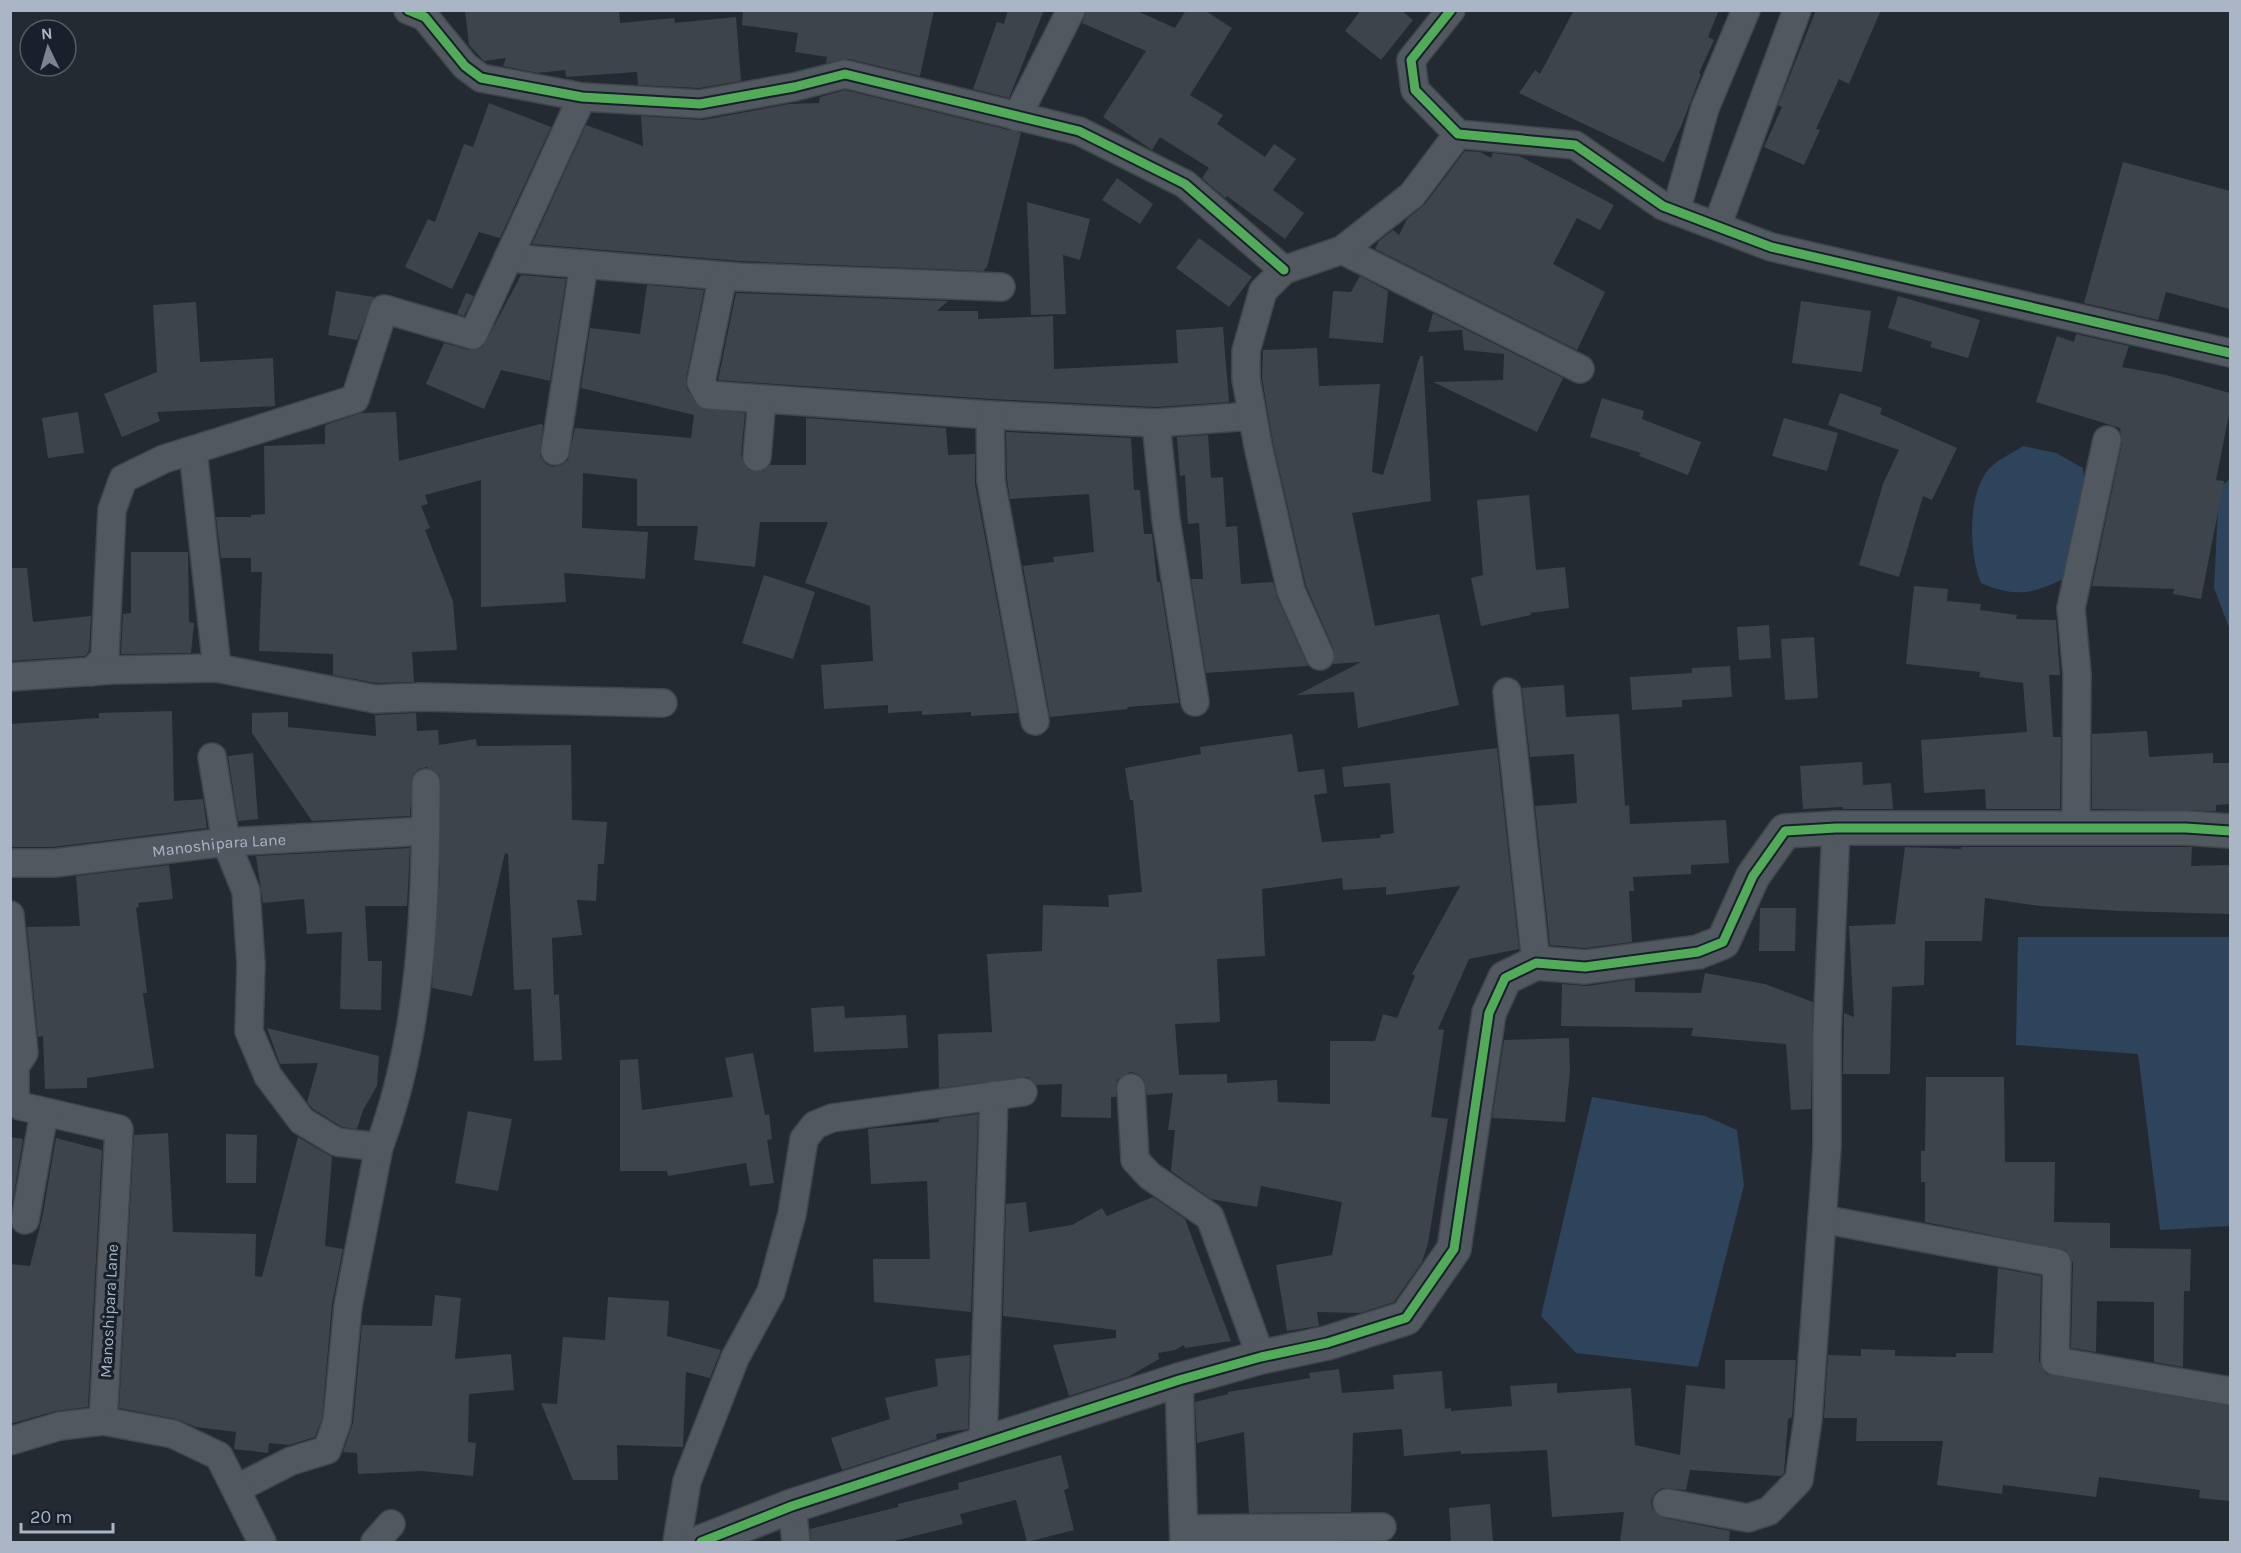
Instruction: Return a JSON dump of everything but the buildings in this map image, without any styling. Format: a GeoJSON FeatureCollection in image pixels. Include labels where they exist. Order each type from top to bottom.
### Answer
{"type":"FeatureCollection","features":[{"type":"Feature","properties":{"kind":"street"},"geometry":{"type":"LineString","coordinates":[[1017,117],[1071,10]]}},
{"type":"Feature","properties":{"kind":"street"},"geometry":{"type":"LineString","coordinates":[[1451,10],[1411,60],[1415,90],[1458,134],[1575,145],[1663,206],[1771,247],[2230,353]]}},
{"type":"Feature","properties":{"kind":"street"},"geometry":{"type":"LineString","coordinates":[[1697,219],[1705,108],[1746,10]]}},
{"type":"Feature","properties":{"kind":"street"},"geometry":{"type":"LineString","coordinates":[[1697,219],[1797,10]]}},
{"type":"Feature","properties":{"kind":"street"},"geometry":{"type":"LineString","coordinates":[[419,13],[465,66],[481,78],[582,97],[700,104],[794,87],[845,74],[1079,131],[1185,184],[1284,270]]}},
{"type":"Feature","properties":{"kind":"street"},"geometry":{"type":"LineString","coordinates":[[91,672],[105,654],[112,510],[123,479],[164,459],[356,399],[384,309],[473,334],[582,97]]}},
{"type":"Feature","properties":{"kind":"street"},"geometry":{"type":"LineString","coordinates":[[1320,656],[1291,591],[1252,416],[1246,379],[1246,351],[1263,291],[1284,270],[1342,250],[1412,195],[1458,134]]}},
{"type":"Feature","properties":{"kind":"street"},"geometry":{"type":"LineString","coordinates":[[1342,250],[1580,369]]}},
{"type":"Feature","properties":{"kind":"street"},"geometry":{"type":"LineString","coordinates":[[508,258],[723,276],[1001,287]]}},
{"type":"Feature","properties":{"kind":"street"},"geometry":{"type":"LineString","coordinates":[[555,451],[584,264]]}},
{"type":"Feature","properties":{"kind":"street"},"geometry":{"type":"LineString","coordinates":[[723,276],[700,382],[708,395],[990,415],[1156,423],[1252,416]]}},
{"type":"Feature","properties":{"kind":"street"},"geometry":{"type":"LineString","coordinates":[[757,457],[762,399]]}},
{"type":"Feature","properties":{"kind":"street"},"geometry":{"type":"LineString","coordinates":[[990,415],[991,481],[1035,721]]}},
{"type":"Feature","properties":{"kind":"street"},"geometry":{"type":"LineString","coordinates":[[1156,423],[1166,520],[1195,702]]}},
{"type":"Feature","properties":{"kind":"street"},"geometry":{"type":"LineString","coordinates":[[2076,828],[2077,674],[2071,608],[2107,440]]}},
{"type":"Feature","properties":{"kind":"street"},"geometry":{"type":"LineString","coordinates":[[193,451],[217,668]]}},
{"type":"Feature","properties":{"kind":"street"},"geometry":{"type":"LineString","coordinates":[[10,676],[217,668],[375,699],[434,697],[663,703]]}},
{"type":"Feature","properties":{"kind":"street"},"geometry":{"type":"LineString","coordinates":[[1507,692],[1536,963]]}},
{"type":"Feature","properties":{"kind":"street"},"geometry":{"type":"LineString","coordinates":[[212,758],[226,842],[246,891],[250,964],[249,1031],[268,1076],[302,1121],[337,1142],[379,1147]]}},
{"type":"Feature","properties":{"kind":"street"},"geometry":{"type":"LineString","coordinates":[[236,1489],[291,1461],[327,1450],[337,1422],[348,1306],[379,1147],[396,1102],[410,1025],[423,931],[426,783]]}},
{"type":"Feature","properties":{"kind":"street"},"geometry":{"type":"LineString","coordinates":[[1667,1503],[1748,1518],[1769,1511],[1799,1480],[1808,1419],[1827,1148],[1827,1034],[1836,828]]}},
{"type":"Feature","properties":{"kind":"street"},"geometry":{"type":"LineString","coordinates":[[701,1542],[792,1506],[1179,1380],[1261,1357],[1327,1343],[1406,1318],[1455,1249],[1489,1013],[1505,978],[1536,963],[1585,967],[1698,952],[1723,942],[1753,876],[1785,831],[1836,828],[2076,828],[2230,831]]}},
{"type":"Feature","properties":{"kind":"street","name":"Manoshipara Lane"},"geometry":{"type":"LineString","coordinates":[[10,863],[54,863],[226,842],[426,831]]}},
{"type":"Feature","properties":{"kind":"street"},"geometry":{"type":"LineString","coordinates":[[10,915],[24,1053],[13,1066],[15,1102],[20,1106],[44,1113],[25,1220]]}},
{"type":"Feature","properties":{"kind":"street"},"geometry":{"type":"LineString","coordinates":[[1131,1088],[1135,1160],[1150,1176],[1210,1217],[1261,1357]]}},
{"type":"Feature","properties":{"kind":"street"},"geometry":{"type":"LineString","coordinates":[[677,1542],[687,1481],[735,1358],[771,1292],[792,1215],[804,1139],[815,1125],[832,1118],[1023,1092]]}},
{"type":"Feature","properties":{"kind":"street"},"geometry":{"type":"LineString","coordinates":[[983,1443],[994,1095]]}},
{"type":"Feature","properties":{"kind":"street","name":"Manoshipara Lane"},"geometry":{"type":"LineString","coordinates":[[44,1113],[119,1129],[103,1421]]}},
{"type":"Feature","properties":{"kind":"street"},"geometry":{"type":"LineString","coordinates":[[1822,1219],[2057,1263],[2055,1361],[2230,1391]]}},
{"type":"Feature","properties":{"kind":"street"},"geometry":{"type":"LineString","coordinates":[[1179,1380],[1184,1536],[1382,1527]]}},
{"type":"Feature","properties":{"kind":"street"},"geometry":{"type":"LineString","coordinates":[[10,1441],[60,1426],[103,1421],[173,1434],[219,1456],[262,1542]]}},
{"type":"Feature","properties":{"kind":"street"},"geometry":{"type":"LineString","coordinates":[[792,1506],[796,1542]]}},
{"type":"Feature","properties":{"kind":"water"},"geometry":{"type":"Polygon","coordinates":[[[2023,446],[2056,453],[2083,468],[2085,492],[2065,578],[2033,591],[2014,592],[1981,583],[1974,557],[1972,525],[1976,495],[1988,470],[2023,446]]]}},
{"type":"Feature","properties":{"kind":"water"},"geometry":{"type":"Polygon","coordinates":[[[2230,479],[2230,630],[2214,588],[2219,488],[2230,479]]]}},
{"type":"Feature","properties":{"kind":"water"},"geometry":{"type":"Polygon","coordinates":[[[2018,937],[2230,937],[2230,1226],[2160,1230],[2138,1054],[2016,1045],[2018,937]]]}},
{"type":"Feature","properties":{"kind":"water"},"geometry":{"type":"Polygon","coordinates":[[[1592,1097],[1705,1116],[1737,1130],[1744,1185],[1698,1367],[1576,1353],[1541,1316],[1592,1097]]]}},
{"type":"Feature","properties":{"kind":"cycle path"},"geometry":{"type":"LineString","coordinates":[[408,10],[425,17],[465,66],[481,78],[582,97],[700,104],[794,87],[845,74],[1079,131],[1185,184],[1284,270]]}},
{"type":"Feature","properties":{"kind":"cycle path"},"geometry":{"type":"LineString","coordinates":[[1451,10],[1411,60],[1415,90],[1458,134],[1575,145],[1663,206],[1771,247],[2230,353]]}},
{"type":"Feature","properties":{"kind":"cycle path"},"geometry":{"type":"LineString","coordinates":[[701,1542],[792,1506],[1179,1380],[1261,1357],[1327,1343],[1406,1318],[1454,1249],[1489,1013],[1505,978],[1536,963],[1585,967],[1698,952],[1723,942],[1753,876],[1785,831],[1836,828],[2186,828],[2230,831]]}}]}
